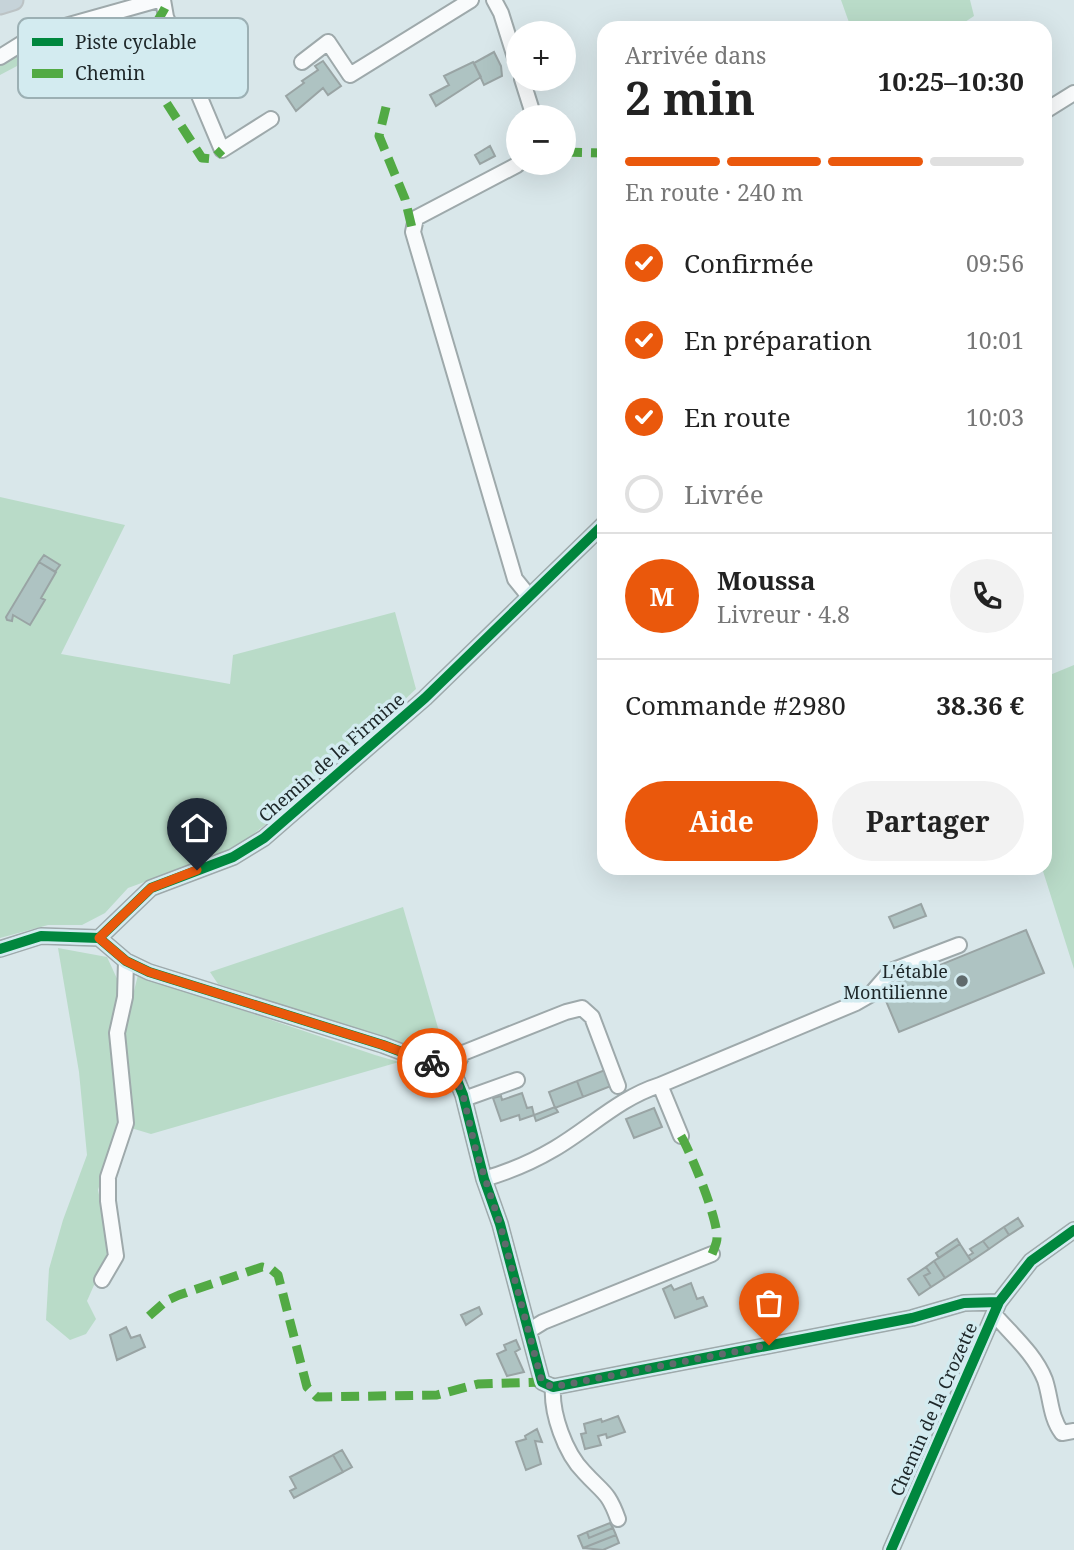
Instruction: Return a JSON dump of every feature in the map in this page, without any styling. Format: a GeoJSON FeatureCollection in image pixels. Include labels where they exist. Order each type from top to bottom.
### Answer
{"type":"FeatureCollection","features":[{"type":"Feature","properties":{"kind":"highway"},"geometry":{"type":"LineString","coordinates":[[0,4],[13,0]]}},
{"type":"Feature","properties":{"kind":"street"},"geometry":{"type":"LineString","coordinates":[[94,18],[158,0]]}},
{"type":"Feature","properties":{"kind":"street"},"geometry":{"type":"LineString","coordinates":[[163,0],[166,18]]}},
{"type":"Feature","properties":{"kind":"street"},"geometry":{"type":"LineString","coordinates":[[302,62],[328,42],[350,75],[471,0]]}},
{"type":"Feature","properties":{"kind":"street"},"geometry":{"type":"LineString","coordinates":[[494,0],[506,29]]}},
{"type":"Feature","properties":{"kind":"street"},"geometry":{"type":"LineString","coordinates":[[0,57],[18,46]]}},
{"type":"Feature","properties":{"kind":"street"},"geometry":{"type":"LineString","coordinates":[[1052,107],[1074,93]]}},
{"type":"Feature","properties":{"kind":"street"},"geometry":{"type":"LineString","coordinates":[[200,98],[222,150],[271,119]]}},
{"type":"Feature","properties":{"kind":"street"},"geometry":{"type":"LineString","coordinates":[[506,171],[416,218],[413,232],[515,579],[528,595]]}},
{"type":"Feature","properties":{"kind":"street","name":"Chemin de la Firmine"},"geometry":{"type":"LineString","coordinates":[[99,938],[151,888],[233,857],[264,838],[425,698],[597,531]]}},
{"type":"Feature","properties":{"kind":"street"},"geometry":{"type":"LineString","coordinates":[[0,949],[41,936],[99,938],[126,961],[196,988],[383,1045],[434,1064],[456,1078]]}},
{"type":"Feature","properties":{"kind":"street"},"geometry":{"type":"LineString","coordinates":[[484,1179],[506,1172],[554,1149],[636,1092],[660,1085],[856,1003],[870,995],[891,971],[960,945]]}},
{"type":"Feature","properties":{"kind":"street"},"geometry":{"type":"LineString","coordinates":[[102,1280],[116,1256],[108,1201],[108,1177],[126,1123],[117,1033],[125,997],[126,961]]}},
{"type":"Feature","properties":{"kind":"street"},"geometry":{"type":"LineString","coordinates":[[618,1086],[592,1017],[582,1008],[463,1053],[456,1066],[456,1078],[530,1330],[542,1382],[553,1387],[912,1318],[964,1303],[996,1308],[1038,1365],[1045,1380],[1055,1423],[1062,1433],[1074,1431]]}},
{"type":"Feature","properties":{"kind":"street"},"geometry":{"type":"LineString","coordinates":[[464,1099],[517,1080]]}},
{"type":"Feature","properties":{"kind":"street"},"geometry":{"type":"LineString","coordinates":[[660,1085],[681,1136]]}},
{"type":"Feature","properties":{"kind":"street","name":"Chemin de la Crozette"},"geometry":{"type":"LineString","coordinates":[[891,1550],[996,1308],[1031,1261],[1074,1230]]}},
{"type":"Feature","properties":{"kind":"street"},"geometry":{"type":"LineString","coordinates":[[530,1330],[543,1322],[712,1254]]}},
{"type":"Feature","properties":{"kind":"street"},"geometry":{"type":"LineString","coordinates":[[553,1387],[552,1402],[571,1453],[582,1470],[611,1497],[618,1519]]}},
{"type":"Feature","properties":{"kind":"green space"},"geometry":{"type":"Polygon","coordinates":[[[841,0],[970,0],[974,16],[966,21],[848,21],[841,0]]]}},
{"type":"Feature","properties":{"kind":"green space"},"geometry":{"type":"Polygon","coordinates":[[[18,52],[18,65],[0,75],[0,63],[18,52]]]}},
{"type":"Feature","properties":{"kind":"green space"},"geometry":{"type":"Polygon","coordinates":[[[0,497],[125,525],[61,654],[230,684],[233,655],[395,612],[416,689],[297,800],[234,849],[128,888],[105,913],[82,925],[48,925],[0,938],[0,497]]]}},
{"type":"Feature","properties":{"kind":"green space"},"geometry":{"type":"Polygon","coordinates":[[[1074,665],[1074,969],[1044,875],[1052,875],[1052,674],[1074,665]]]}},
{"type":"Feature","properties":{"kind":"green space"},"geometry":{"type":"Polygon","coordinates":[[[403,907],[447,1059],[218,984],[210,972],[403,907]]]}},
{"type":"Feature","properties":{"kind":"green space"},"geometry":{"type":"Polygon","coordinates":[[[58,948],[107,957],[119,983],[111,1024],[114,1079],[122,1123],[111,1147],[98,1190],[109,1243],[106,1258],[87,1301],[96,1319],[86,1334],[70,1340],[46,1320],[49,1269],[63,1220],[87,1155],[79,1072],[58,948]]]}},
{"type":"Feature","properties":{"kind":"green space"},"geometry":{"type":"Polygon","coordinates":[[[138,975],[399,1062],[151,1134],[131,1128],[125,1069],[126,1023],[138,975]]]}},
{"type":"Feature","properties":{"kind":"building"},"geometry":{"type":"Polygon","coordinates":[[[494,52],[501,66],[502,76],[484,85],[474,63],[494,52]]]}},
{"type":"Feature","properties":{"kind":"building"},"geometry":{"type":"Polygon","coordinates":[[[323,61],[341,86],[328,95],[323,88],[296,111],[286,96],[318,70],[315,66],[323,61]]]}},
{"type":"Feature","properties":{"kind":"building"},"geometry":{"type":"Polygon","coordinates":[[[473,62],[481,77],[436,106],[430,95],[449,85],[444,76],[473,62]]]}},
{"type":"Feature","properties":{"kind":"building"},"geometry":{"type":"Polygon","coordinates":[[[490,146],[495,156],[480,164],[475,155],[490,146]]]}},
{"type":"Feature","properties":{"kind":"building"},"geometry":{"type":"Polygon","coordinates":[[[44,555],[60,565],[55,572],[39,562],[44,555]]]}},
{"type":"Feature","properties":{"kind":"building"},"geometry":{"type":"Polygon","coordinates":[[[39,562],[56,572],[41,598],[45,600],[30,625],[13,615],[12,621],[7,620],[6,617],[39,562]]]}},
{"type":"Feature","properties":{"kind":"building"},"geometry":{"type":"Polygon","coordinates":[[[921,904],[926,916],[894,928],[889,917],[921,904]]]}},
{"type":"Feature","properties":{"kind":"building","name":"L'étable Montilienne"},"geometry":{"type":"Polygon","coordinates":[[[1026,930],[1044,973],[899,1032],[881,989],[1026,930]]]}},
{"type":"Feature","properties":{"kind":"building"},"geometry":{"type":"Polygon","coordinates":[[[605,1070],[611,1086],[583,1097],[577,1081],[605,1070]]]}},
{"type":"Feature","properties":{"kind":"building"},"geometry":{"type":"Polygon","coordinates":[[[577,1081],[583,1097],[555,1108],[549,1092],[577,1081]]]}},
{"type":"Feature","properties":{"kind":"building"},"geometry":{"type":"Polygon","coordinates":[[[522,1093],[527,1108],[532,1107],[534,1115],[520,1120],[519,1115],[501,1121],[493,1098],[501,1096],[502,1100],[522,1093]]]}},
{"type":"Feature","properties":{"kind":"building"},"geometry":{"type":"Polygon","coordinates":[[[555,1107],[558,1112],[536,1121],[534,1115],[555,1107]]]}},
{"type":"Feature","properties":{"kind":"building"},"geometry":{"type":"Polygon","coordinates":[[[654,1108],[662,1127],[634,1138],[626,1119],[654,1108]]]}},
{"type":"Feature","properties":{"kind":"building"},"geometry":{"type":"Polygon","coordinates":[[[1018,1218],[1023,1226],[1009,1235],[1004,1227],[1018,1218]]]}},
{"type":"Feature","properties":{"kind":"building"},"geometry":{"type":"Polygon","coordinates":[[[1004,1227],[1009,1235],[989,1249],[983,1241],[1004,1227]]]}},
{"type":"Feature","properties":{"kind":"building"},"geometry":{"type":"Polygon","coordinates":[[[957,1239],[960,1244],[939,1258],[936,1253],[957,1239]]]}},
{"type":"Feature","properties":{"kind":"building"},"geometry":{"type":"Polygon","coordinates":[[[983,1241],[989,1249],[971,1261],[968,1256],[973,1253],[970,1249],[983,1241]]]}},
{"type":"Feature","properties":{"kind":"building"},"geometry":{"type":"Polygon","coordinates":[[[960,1244],[971,1261],[945,1278],[934,1261],[960,1244]]]}},
{"type":"Feature","properties":{"kind":"building"},"geometry":{"type":"Polygon","coordinates":[[[934,1261],[945,1278],[931,1287],[924,1276],[930,1273],[926,1267],[934,1261]]]}},
{"type":"Feature","properties":{"kind":"building"},"geometry":{"type":"Polygon","coordinates":[[[926,1267],[930,1273],[924,1276],[931,1287],[919,1295],[908,1279],[926,1267]]]}},
{"type":"Feature","properties":{"kind":"building"},"geometry":{"type":"Polygon","coordinates":[[[691,1283],[697,1299],[703,1297],[707,1306],[675,1318],[663,1289],[671,1285],[674,1290],[691,1283]]]}},
{"type":"Feature","properties":{"kind":"building"},"geometry":{"type":"Polygon","coordinates":[[[479,1307],[482,1314],[466,1325],[461,1315],[479,1307]]]}},
{"type":"Feature","properties":{"kind":"building"},"geometry":{"type":"Polygon","coordinates":[[[126,1327],[131,1338],[140,1335],[145,1347],[117,1360],[110,1335],[126,1327]]]}},
{"type":"Feature","properties":{"kind":"building"},"geometry":{"type":"Polygon","coordinates":[[[516,1340],[520,1349],[515,1352],[524,1372],[507,1376],[497,1354],[506,1350],[504,1345],[516,1340]]]}},
{"type":"Feature","properties":{"kind":"building"},"geometry":{"type":"Polygon","coordinates":[[[618,1416],[625,1432],[607,1438],[606,1434],[598,1436],[601,1445],[585,1449],[581,1434],[586,1433],[584,1424],[601,1419],[602,1422],[618,1416]]]}},
{"type":"Feature","properties":{"kind":"building"},"geometry":{"type":"Polygon","coordinates":[[[537,1429],[542,1442],[535,1441],[541,1464],[526,1470],[516,1442],[526,1439],[525,1436],[537,1429]]]}},
{"type":"Feature","properties":{"kind":"building"},"geometry":{"type":"Polygon","coordinates":[[[342,1450],[352,1467],[343,1472],[333,1455],[342,1450]]]}},
{"type":"Feature","properties":{"kind":"building"},"geometry":{"type":"Polygon","coordinates":[[[333,1455],[343,1472],[294,1498],[290,1491],[296,1488],[290,1477],[333,1455]]]}},
{"type":"Feature","properties":{"kind":"building"},"geometry":{"type":"Polygon","coordinates":[[[610,1523],[613,1528],[589,1538],[587,1532],[610,1523]]]}},
{"type":"Feature","properties":{"kind":"building"},"geometry":{"type":"Polygon","coordinates":[[[613,1528],[616,1535],[583,1548],[578,1536],[587,1532],[589,1538],[613,1528]]]}},
{"type":"Feature","properties":{"kind":"building"},"geometry":{"type":"Polygon","coordinates":[[[616,1535],[619,1543],[603,1550],[583,1548],[616,1535]]]}},
{"type":"Feature","properties":{"kind":"marked path"},"geometry":{"type":"LineString","coordinates":[[159,18],[165,8]]}},
{"type":"Feature","properties":{"kind":"marked path"},"geometry":{"type":"LineString","coordinates":[[163,98],[202,158],[213,159],[222,150]]}},
{"type":"Feature","properties":{"kind":"marked path"},"geometry":{"type":"LineString","coordinates":[[386,107],[379,136],[405,199],[413,232]]}},
{"type":"Feature","properties":{"kind":"marked path"},"geometry":{"type":"LineString","coordinates":[[576,152],[597,153]]}},
{"type":"Feature","properties":{"kind":"marked path"},"geometry":{"type":"LineString","coordinates":[[681,1136],[713,1216],[717,1238],[712,1254]]}},
{"type":"Feature","properties":{"kind":"marked path"},"geometry":{"type":"LineString","coordinates":[[149,1316],[166,1301],[179,1295],[262,1267],[271,1269],[278,1275],[307,1387],[317,1397],[437,1395],[478,1384],[542,1382]]}},
{"type":"Feature","properties":{"kind":"cycle path"},"geometry":{"type":"LineString","coordinates":[[0,949],[41,936],[99,938],[151,888],[233,857],[264,838],[425,698],[597,531]]}},
{"type":"Feature","properties":{"kind":"cycle path"},"geometry":{"type":"LineString","coordinates":[[99,938],[126,961],[149,972],[383,1045],[434,1064],[456,1078],[463,1095],[484,1179],[500,1224],[542,1382],[553,1387],[912,1318],[964,1303],[999,1302]]}},
{"type":"Feature","properties":{"kind":"cycle path"},"geometry":{"type":"LineString","coordinates":[[891,1550],[999,1302],[1031,1261],[1074,1230]]}},
{"type":"Feature","properties":{"kind":"way so far"},"geometry":{"type":"LineString","coordinates":[[432,1063],[456,1078],[463,1095],[476,1151],[500,1224],[542,1382],[553,1387],[769,1345]]}},
{"type":"Feature","properties":{"kind":"place","name":"L'étable Montilienne"},"geometry":{"type":"Point","coordinates":[962,981]}},
{"type":"Feature","properties":{"kind":"route"},"geometry":{"type":"LineString","coordinates":[[197,870],[151,888],[99,938],[126,961],[149,972],[290,1015],[432,1063]]}}]}
